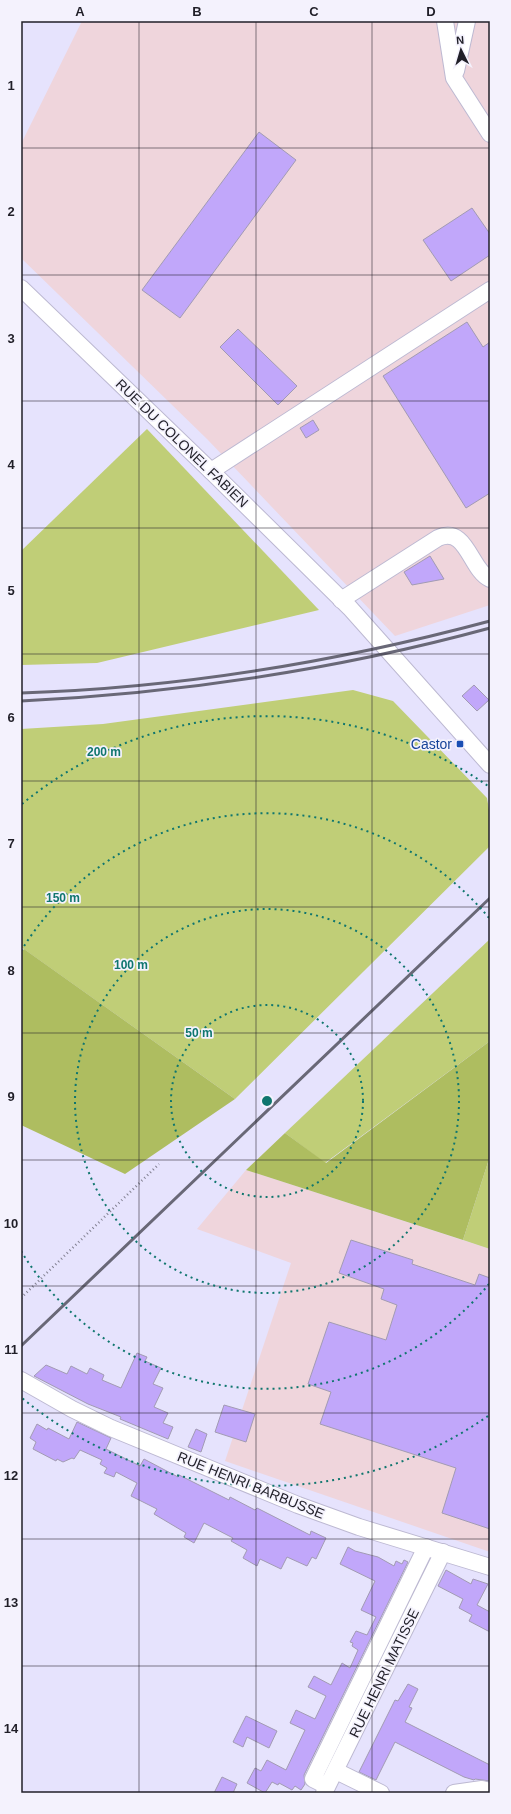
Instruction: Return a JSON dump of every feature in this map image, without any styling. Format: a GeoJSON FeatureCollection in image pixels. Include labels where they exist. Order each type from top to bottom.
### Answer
{"type":"FeatureCollection","features":[{"type":"Feature","properties":{"kind":"street"},"geometry":{"type":"LineString","coordinates":[[445,21],[454,78],[490,134]]}},
{"type":"Feature","properties":{"kind":"street"},"geometry":{"type":"LineString","coordinates":[[454,78],[467,21]]}},
{"type":"Feature","properties":{"kind":"street","name":"RUE DU COLONEL FABIEN"},"geometry":{"type":"LineString","coordinates":[[21,288],[342,600],[386,648],[485,749],[490,765]]}},
{"type":"Feature","properties":{"kind":"street"},"geometry":{"type":"LineString","coordinates":[[211,471],[490,290]]}},
{"type":"Feature","properties":{"kind":"street"},"geometry":{"type":"LineString","coordinates":[[342,600],[438,538],[446,535],[459,539],[482,574],[490,580]]}},
{"type":"Feature","properties":{"kind":"street","name":"RUE HENRI BARBUSSE"},"geometry":{"type":"LineString","coordinates":[[21,1380],[72,1409],[111,1428],[330,1517],[490,1567]]}},
{"type":"Feature","properties":{"kind":"street"},"geometry":{"type":"LineString","coordinates":[[326,1790],[313,1778],[426,1547]]}},
{"type":"Feature","properties":{"kind":"street","name":"RUE HENRI MATISSE"},"geometry":{"type":"LineString","coordinates":[[326,1790],[442,1552]]}},
{"type":"Feature","properties":{"kind":"street"},"geometry":{"type":"LineString","coordinates":[[336,1771],[381,1793]]}},
{"type":"Feature","properties":{"kind":"street"},"geometry":{"type":"LineString","coordinates":[[454,1793],[482,1789],[490,1791]]}},
{"type":"Feature","properties":{"kind":"path"},"geometry":{"type":"LineString","coordinates":[[21,1298],[159,1164]]}},
{"type":"Feature","properties":{"kind":"shaded area"},"geometry":{"type":"Polygon","coordinates":[[[82,21],[490,21],[490,605],[395,636],[207,439],[21,258],[21,144],[82,21]]]}},
{"type":"Feature","properties":{"kind":"shaded area"},"geometry":{"type":"Polygon","coordinates":[[[246,1170],[490,1249],[490,1552],[225,1461],[291,1263],[197,1229],[246,1170]]]}},
{"type":"Feature","properties":{"kind":"green space"},"geometry":{"type":"Polygon","coordinates":[[[147,429],[319,610],[97,663],[21,665],[21,551],[147,429]]]}},
{"type":"Feature","properties":{"kind":"green space"},"geometry":{"type":"Polygon","coordinates":[[[353,690],[393,701],[487,798],[490,815],[490,846],[235,1099],[21,947],[21,729],[103,724],[353,690]]]}},
{"type":"Feature","properties":{"kind":"green space"},"geometry":{"type":"Polygon","coordinates":[[[490,939],[490,1041],[325,1163],[285,1133],[490,939]]]}},
{"type":"Feature","properties":{"kind":"green space"},"geometry":{"type":"Polygon","coordinates":[[[24,949],[235,1099],[125,1174],[21,1125],[21,952],[24,949]]]}},
{"type":"Feature","properties":{"kind":"green space"},"geometry":{"type":"Polygon","coordinates":[[[490,1041],[490,1156],[463,1240],[246,1170],[285,1133],[326,1163],[490,1041]]]}},
{"type":"Feature","properties":{"kind":"green space"},"geometry":{"type":"Polygon","coordinates":[[[490,1156],[490,1249],[463,1240],[490,1156]]]}},
{"type":"Feature","properties":{"kind":"building"},"geometry":{"type":"Polygon","coordinates":[[[259,132],[296,160],[180,318],[142,290],[259,132]]]}},
{"type":"Feature","properties":{"kind":"building"},"geometry":{"type":"Polygon","coordinates":[[[472,208],[490,234],[490,255],[451,281],[423,240],[472,208]]]}},
{"type":"Feature","properties":{"kind":"building"},"geometry":{"type":"Polygon","coordinates":[[[467,322],[483,347],[490,342],[490,493],[466,508],[383,376],[467,322]]]}},
{"type":"Feature","properties":{"kind":"building"},"geometry":{"type":"Polygon","coordinates":[[[238,329],[297,386],[278,405],[220,347],[238,329]]]}},
{"type":"Feature","properties":{"kind":"building"},"geometry":{"type":"Polygon","coordinates":[[[313,420],[319,430],[306,438],[300,428],[313,420]]]}},
{"type":"Feature","properties":{"kind":"building"},"geometry":{"type":"Polygon","coordinates":[[[430,556],[444,579],[412,585],[404,572],[430,556]]]}},
{"type":"Feature","properties":{"kind":"building"},"geometry":{"type":"Polygon","coordinates":[[[474,685],[489,700],[477,711],[462,696],[474,685]]]}},
{"type":"Feature","properties":{"kind":"building"},"geometry":{"type":"Polygon","coordinates":[[[351,1240],[413,1260],[412,1264],[475,1285],[479,1274],[490,1278],[490,1529],[442,1513],[456,1468],[320,1424],[331,1392],[308,1384],[329,1322],[386,1340],[397,1305],[381,1299],[384,1289],[339,1273],[351,1240]]]}},
{"type":"Feature","properties":{"kind":"building"},"geometry":{"type":"Polygon","coordinates":[[[137,1353],[147,1357],[145,1361],[161,1368],[153,1384],[163,1388],[154,1407],[168,1413],[163,1423],[173,1427],[168,1439],[120,1419],[121,1417],[88,1404],[34,1376],[46,1365],[67,1374],[71,1366],[87,1374],[90,1368],[104,1375],[102,1380],[121,1388],[137,1353]]]}},
{"type":"Feature","properties":{"kind":"building"},"geometry":{"type":"Polygon","coordinates":[[[224,1405],[255,1414],[246,1442],[215,1432],[224,1405]]]}},
{"type":"Feature","properties":{"kind":"building"},"geometry":{"type":"Polygon","coordinates":[[[77,1422],[111,1438],[106,1449],[140,1466],[144,1459],[178,1477],[179,1475],[229,1500],[230,1497],[255,1510],[257,1508],[310,1535],[311,1531],[326,1538],[316,1559],[312,1557],[307,1566],[287,1557],[281,1569],[260,1559],[257,1566],[243,1558],[247,1550],[231,1541],[233,1538],[204,1523],[194,1543],[184,1537],[186,1533],[154,1514],[157,1509],[131,1496],[137,1483],[116,1472],[114,1477],[104,1473],[107,1468],[100,1464],[102,1460],[80,1450],[74,1459],[72,1458],[63,1462],[57,1459],[56,1461],[33,1449],[36,1442],[30,1438],[37,1424],[69,1439],[77,1422]]]}},
{"type":"Feature","properties":{"kind":"building"},"geometry":{"type":"Polygon","coordinates":[[[196,1429],[207,1434],[201,1452],[188,1447],[196,1429]]]}},
{"type":"Feature","properties":{"kind":"building"},"geometry":{"type":"Polygon","coordinates":[[[348,1547],[355,1551],[378,1557],[394,1566],[396,1561],[402,1564],[404,1560],[408,1562],[304,1775],[305,1784],[301,1790],[295,1786],[292,1790],[279,1783],[278,1785],[272,1782],[265,1793],[247,1783],[255,1768],[261,1771],[267,1760],[286,1770],[305,1730],[290,1723],[296,1710],[315,1719],[326,1696],[308,1687],[314,1676],[331,1685],[342,1663],[350,1668],[358,1650],[352,1646],[353,1643],[350,1642],[356,1631],[367,1635],[376,1617],[361,1610],[375,1581],[340,1564],[348,1547]]]}},
{"type":"Feature","properties":{"kind":"building"},"geometry":{"type":"Polygon","coordinates":[[[446,1570],[471,1584],[473,1579],[488,1584],[477,1605],[490,1612],[490,1632],[469,1621],[472,1615],[459,1608],[463,1599],[438,1586],[446,1570]]]}},
{"type":"Feature","properties":{"kind":"building"},"geometry":{"type":"Polygon","coordinates":[[[408,1684],[418,1689],[409,1707],[412,1708],[405,1722],[490,1765],[490,1781],[474,1780],[464,1777],[395,1742],[376,1780],[359,1772],[395,1700],[398,1701],[408,1684]]]}},
{"type":"Feature","properties":{"kind":"building"},"geometry":{"type":"Polygon","coordinates":[[[246,1716],[277,1731],[269,1748],[247,1737],[243,1747],[233,1742],[246,1716]]]}},
{"type":"Feature","properties":{"kind":"building"},"geometry":{"type":"Polygon","coordinates":[[[222,1777],[237,1784],[233,1793],[214,1793],[222,1777]]]}},
{"type":"Feature","properties":{"kind":"railway"},"geometry":{"type":"LineString","coordinates":[[21,693],[140,685],[199,679],[258,670],[375,649],[490,621]]}},
{"type":"Feature","properties":{"kind":"railway"},"geometry":{"type":"LineString","coordinates":[[21,701],[140,692],[257,677],[374,656],[490,628]]}},
{"type":"Feature","properties":{"kind":"railway"},"geometry":{"type":"LineString","coordinates":[[21,1346],[490,898]]}},
{"type":"Feature","properties":{"kind":"place","name":"Castor"},"geometry":{"type":"Point","coordinates":[460,744]}}]}
